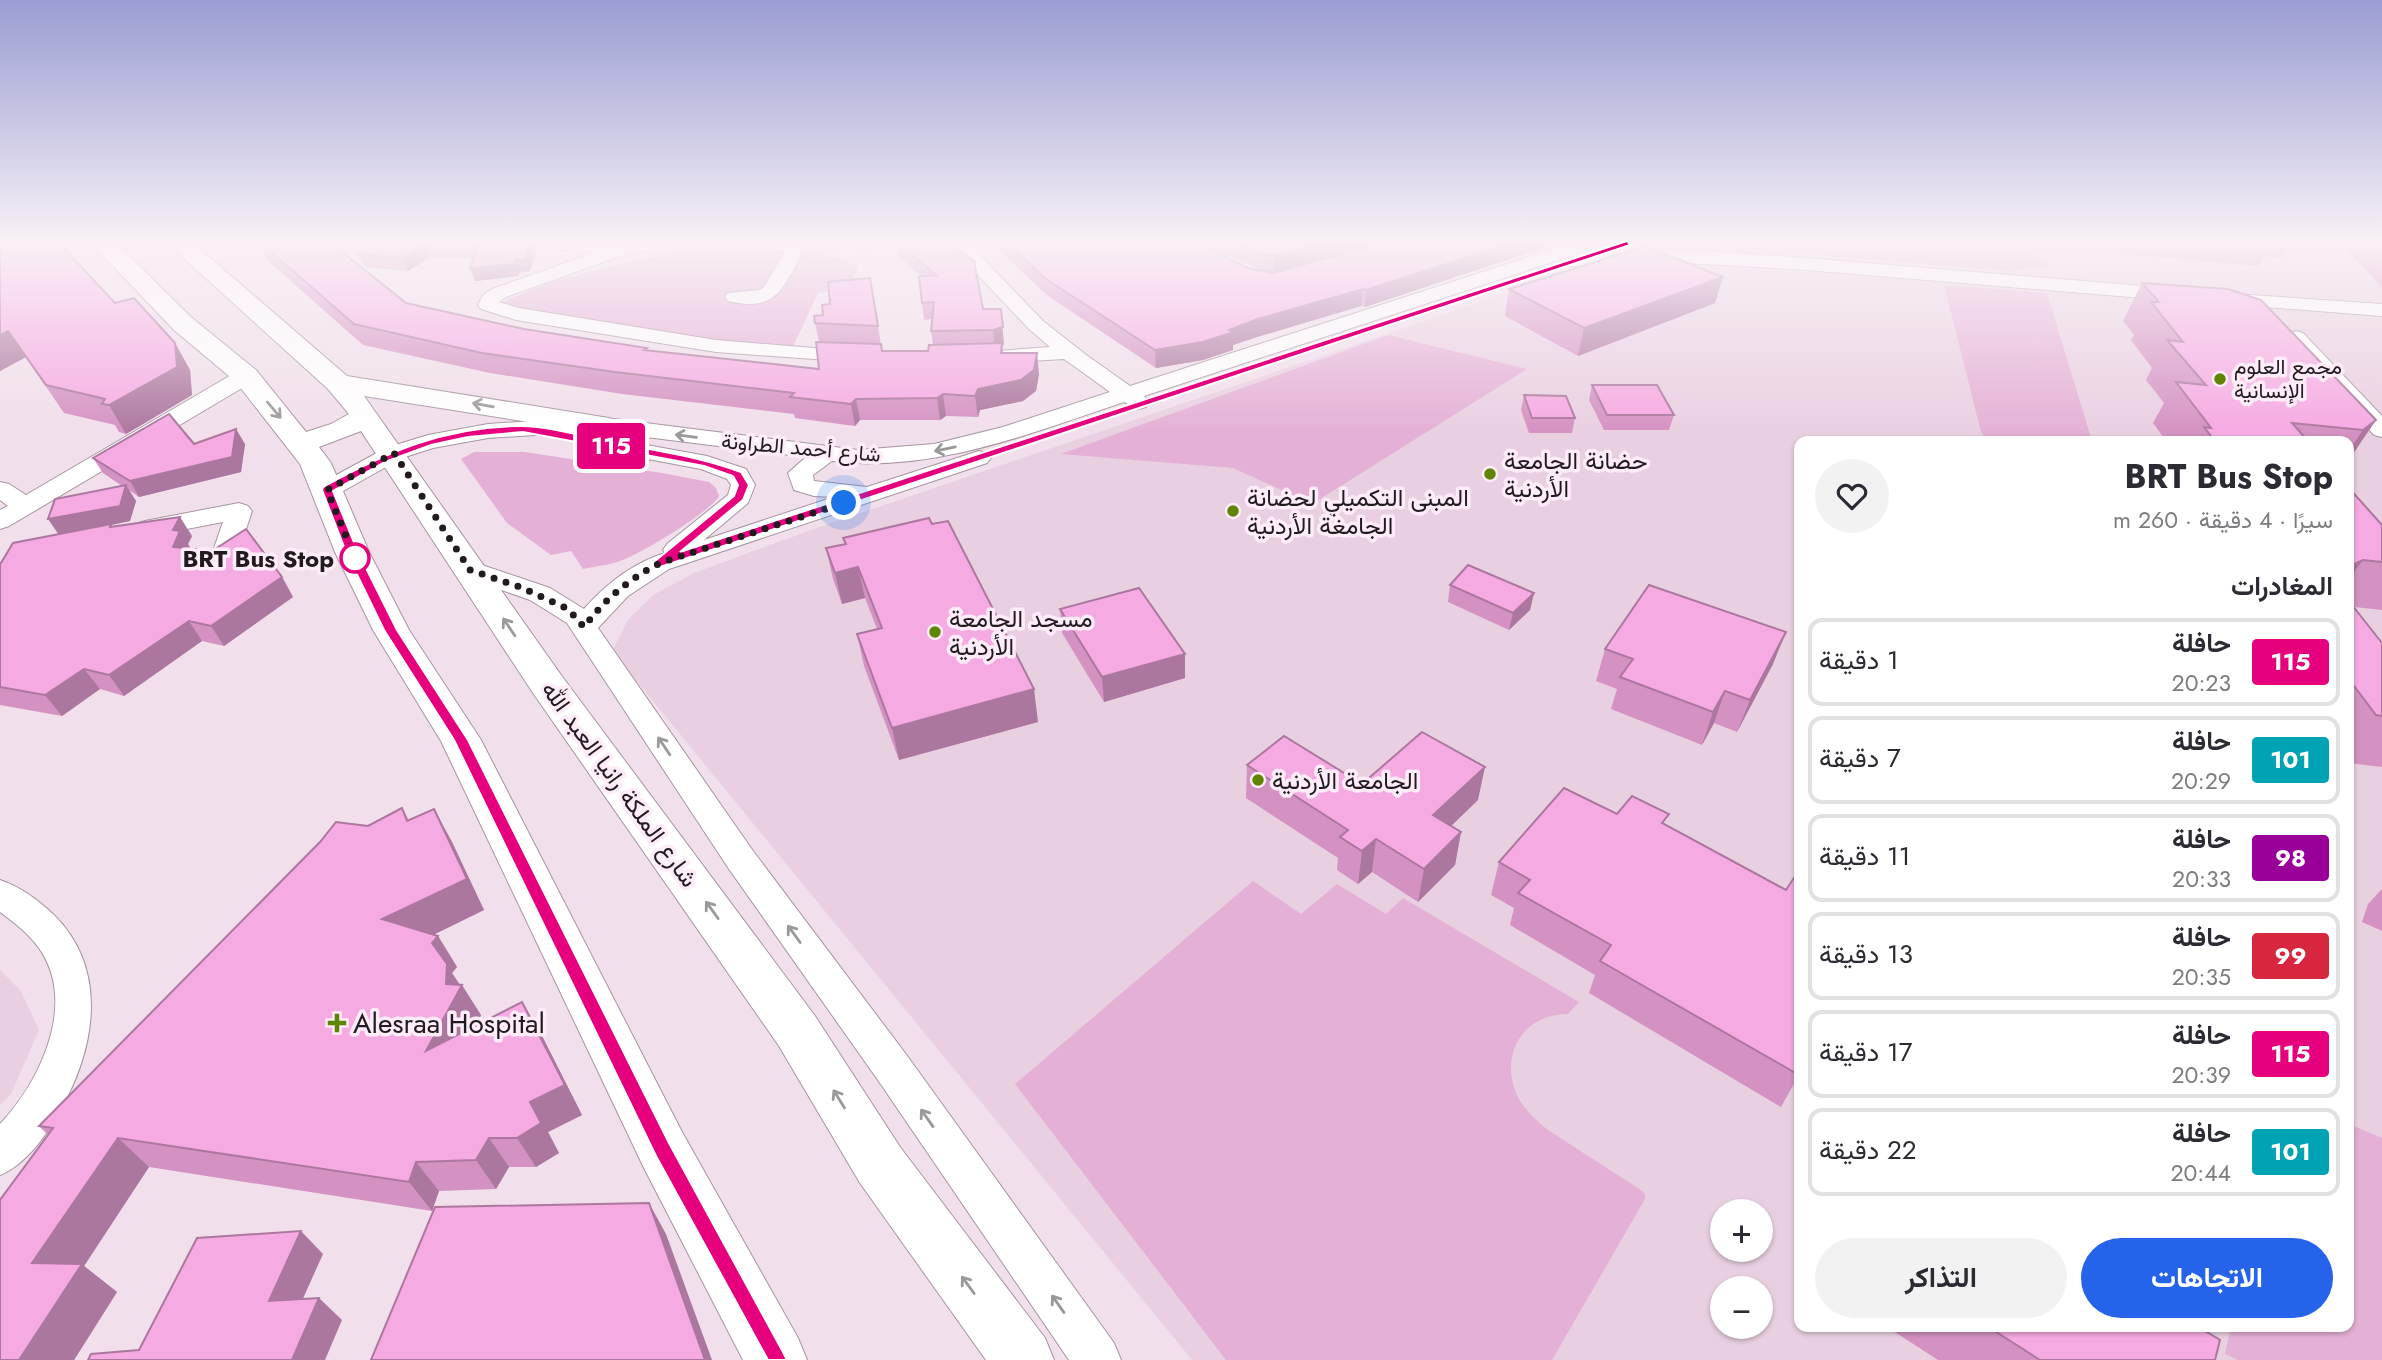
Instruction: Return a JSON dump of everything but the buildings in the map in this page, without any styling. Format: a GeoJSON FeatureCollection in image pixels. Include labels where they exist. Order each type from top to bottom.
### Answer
{"type":"FeatureCollection","features":[{"type":"Feature","properties":{"kind":"main road"},"geometry":{"type":"LineString","coordinates":[[165,306],[246,376],[301,443],[327,490],[352,552],[391,630],[461,740],[663,1150],[776,1360]]}},
{"type":"Feature","properties":{"kind":"main road","name":"شارع الملكة رانيا العبد الله"},"geometry":{"type":"LineString","coordinates":[[251,306],[338,383],[394,453],[547,684],[797,1031],[880,1165],[1023,1360]]}},
{"type":"Feature","properties":{"kind":"main road"},"geometry":{"type":"LineString","coordinates":[[338,383],[598,424]]}},
{"type":"Feature","properties":{"kind":"main road"},"geometry":{"type":"LineString","coordinates":[[301,443],[342,430],[366,416]]}},
{"type":"Feature","properties":{"kind":"street"},"geometry":{"type":"LineString","coordinates":[[493,306],[516,314],[716,346],[800,354],[881,357]]}},
{"type":"Feature","properties":{"kind":"street"},"geometry":{"type":"LineString","coordinates":[[1016,306],[1073,356],[1135,399]]}},
{"type":"Feature","properties":{"kind":"street","name":"شارع أحمد الطراونة"},"geometry":{"type":"LineString","coordinates":[[584,627],[616,592],[635,576],[660,563],[880,491],[1135,399],[1418,306]]}},
{"type":"Feature","properties":{"kind":"street"},"geometry":{"type":"LineString","coordinates":[[2265,306],[2341,383],[2382,430]]}},
{"type":"Feature","properties":{"kind":"street"},"geometry":{"type":"LineString","coordinates":[[2329,306],[2382,310]]}},
{"type":"Feature","properties":{"kind":"street"},"geometry":{"type":"LineString","coordinates":[[981,358],[1073,356]]}},
{"type":"Feature","properties":{"kind":"street"},"geometry":{"type":"LineString","coordinates":[[1056,417],[1072,390],[1073,356]]}},
{"type":"Feature","properties":{"kind":"street"},"geometry":{"type":"LineString","coordinates":[[0,521],[246,376]]}},
{"type":"Feature","properties":{"kind":"street","name":"شارع أحمد الطراونة"},"geometry":{"type":"LineString","coordinates":[[327,490],[394,453],[460,435],[598,424],[858,457],[934,451],[1056,417],[1135,399]]}},
{"type":"Feature","properties":{"kind":"street"},"geometry":{"type":"LineString","coordinates":[[523,429],[707,463],[737,474],[743,485],[739,498],[660,563]]}},
{"type":"Feature","properties":{"kind":"street"},"geometry":{"type":"LineString","coordinates":[[827,453],[800,473],[803,485],[826,491],[880,491]]}},
{"type":"Feature","properties":{"kind":"street"},"geometry":{"type":"LineString","coordinates":[[0,489],[25,506]]}},
{"type":"Feature","properties":{"kind":"street"},"geometry":{"type":"LineString","coordinates":[[119,534],[239,511],[226,551]]}},
{"type":"Feature","properties":{"kind":"street"},"geometry":{"type":"LineString","coordinates":[[470,570],[520,587],[568,609],[584,627],[741,860],[894,1070],[1097,1360]]}},
{"type":"Feature","properties":{"kind":"street"},"geometry":{"type":"LineString","coordinates":[[0,894],[20,905],[41,925],[62,955],[72,982],[71,1024],[60,1066],[37,1110],[0,1155]]}},
{"type":"Feature","properties":{"kind":"shaded area"},"geometry":{"type":"Polygon","coordinates":[[[812,306],[791,351],[723,346],[501,307],[812,306]]]}},
{"type":"Feature","properties":{"kind":"shaded area","name":"الجامعة الأردنية"},"geometry":{"type":"Polygon","coordinates":[[[1467,306],[2382,306],[2382,1360],[1192,1360],[612,651],[628,620],[653,595],[694,573],[814,529],[1467,306]]]}},
{"type":"Feature","properties":{"kind":"shaded area"},"geometry":{"type":"Polygon","coordinates":[[[1949,306],[2051,306],[2090,436],[1984,436],[1949,306]]]}},
{"type":"Feature","properties":{"kind":"shaded area"},"geometry":{"type":"Polygon","coordinates":[[[1388,335],[1527,369],[1312,504],[1233,468],[1061,454],[1388,335]]]}},
{"type":"Feature","properties":{"kind":"shaded area"},"geometry":{"type":"Polygon","coordinates":[[[474,452],[525,452],[662,473],[709,482],[716,488],[719,496],[691,521],[634,555],[583,569],[571,551],[551,555],[507,523],[461,459],[474,452]]]}},
{"type":"Feature","properties":{"kind":"shaded area"},"geometry":{"type":"Polygon","coordinates":[[[1253,881],[1301,914],[1337,884],[1386,914],[1403,898],[1579,1002],[1568,1014],[1539,1021],[1528,1028],[1520,1038],[1511,1064],[1516,1093],[1526,1109],[1548,1130],[1641,1190],[1645,1199],[1552,1360],[1226,1360],[1015,1084],[1253,881]]]}},
{"type":"Feature","properties":{"kind":"shaded area"},"geometry":{"type":"Polygon","coordinates":[[[0,970],[21,991],[39,1030],[11,1094],[0,1105],[0,970]]]}},
{"type":"Feature","properties":{"kind":"shaded area"},"geometry":{"type":"Polygon","coordinates":[[[2354,1126],[2382,1138],[2382,1360],[2238,1360],[2225,1354],[2230,1332],[2354,1332],[2354,1126]]]}},
{"type":"Feature","properties":{"kind":"bus line","name":"115"},"geometry":{"type":"LineString","coordinates":[[776,1360],[663,1150],[461,740],[391,630],[352,552],[327,490],[381,459],[428,442],[488,431],[523,429],[707,463],[737,474],[743,485],[739,498],[660,563],[1440,306]]}},
{"type":"Feature","properties":{"kind":"place","name":"مجمع العلوم الإنسانية"},"geometry":{"type":"Point","coordinates":[2220,379]}},
{"type":"Feature","properties":{"kind":"place","name":"حضانة الجامعة الأردنية"},"geometry":{"type":"Point","coordinates":[1490,474]}},
{"type":"Feature","properties":{"kind":"place","name":"المبنى التكميلي لحضانة الجامغة الأردنية"},"geometry":{"type":"Point","coordinates":[1233,511]}},
{"type":"Feature","properties":{"kind":"place","name":"BRT Bus Stop"},"geometry":{"type":"Point","coordinates":[355,558]}},
{"type":"Feature","properties":{"kind":"place","name":"مسجد الجامعة الأردنية"},"geometry":{"type":"Point","coordinates":[935,632]}},
{"type":"Feature","properties":{"kind":"place","name":"الجامعة الأردنية"},"geometry":{"type":"Point","coordinates":[1258,780]}},
{"type":"Feature","properties":{"kind":"place","name":"Alesraa Hospital"},"geometry":{"type":"Point","coordinates":[337,1023]}},
{"type":"Feature","properties":{"kind":"route"},"geometry":{"type":"LineString","coordinates":[[355,558],[327,490],[394,453],[470,570],[520,587],[568,609],[584,627],[596,611],[635,576],[660,563],[844,503]]}}]}
